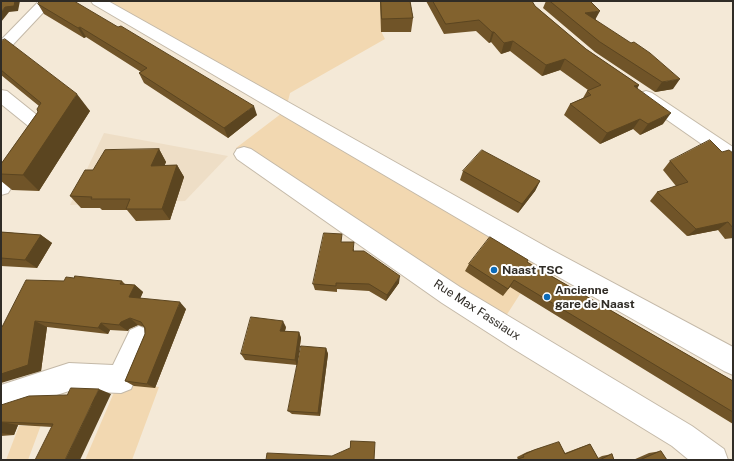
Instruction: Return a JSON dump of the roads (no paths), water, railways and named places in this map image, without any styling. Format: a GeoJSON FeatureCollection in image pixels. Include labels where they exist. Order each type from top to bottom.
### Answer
{"type":"FeatureCollection","features":[{"type":"Feature","properties":{"kind":"street"},"geometry":{"type":"LineString","coordinates":[[1,49],[47,1]]}},
{"type":"Feature","properties":{"kind":"street"},"geometry":{"type":"LineString","coordinates":[[98,1],[542,256],[733,362]]}},
{"type":"Feature","properties":{"kind":"street"},"geometry":{"type":"LineString","coordinates":[[635,90],[733,156]]}},
{"type":"Feature","properties":{"kind":"street"},"geometry":{"type":"LineString","coordinates":[[1,95],[42,128],[1,187]]}},
{"type":"Feature","properties":{"kind":"street","name":"Rue Max Fassiaux"},"geometry":{"type":"LineString","coordinates":[[244,154],[451,294],[520,339],[682,436],[713,460]]}},
{"type":"Feature","properties":{"kind":"street"},"geometry":{"type":"LineString","coordinates":[[1,399],[69,377],[121,379],[139,339]]}},
{"type":"Feature","properties":{"kind":"place","name":"Naast TSC"},"geometry":{"type":"Point","coordinates":[494,270]}},
{"type":"Feature","properties":{"kind":"place","name":"Ancienne gare de Naast"},"geometry":{"type":"Point","coordinates":[547,297]}}]}
